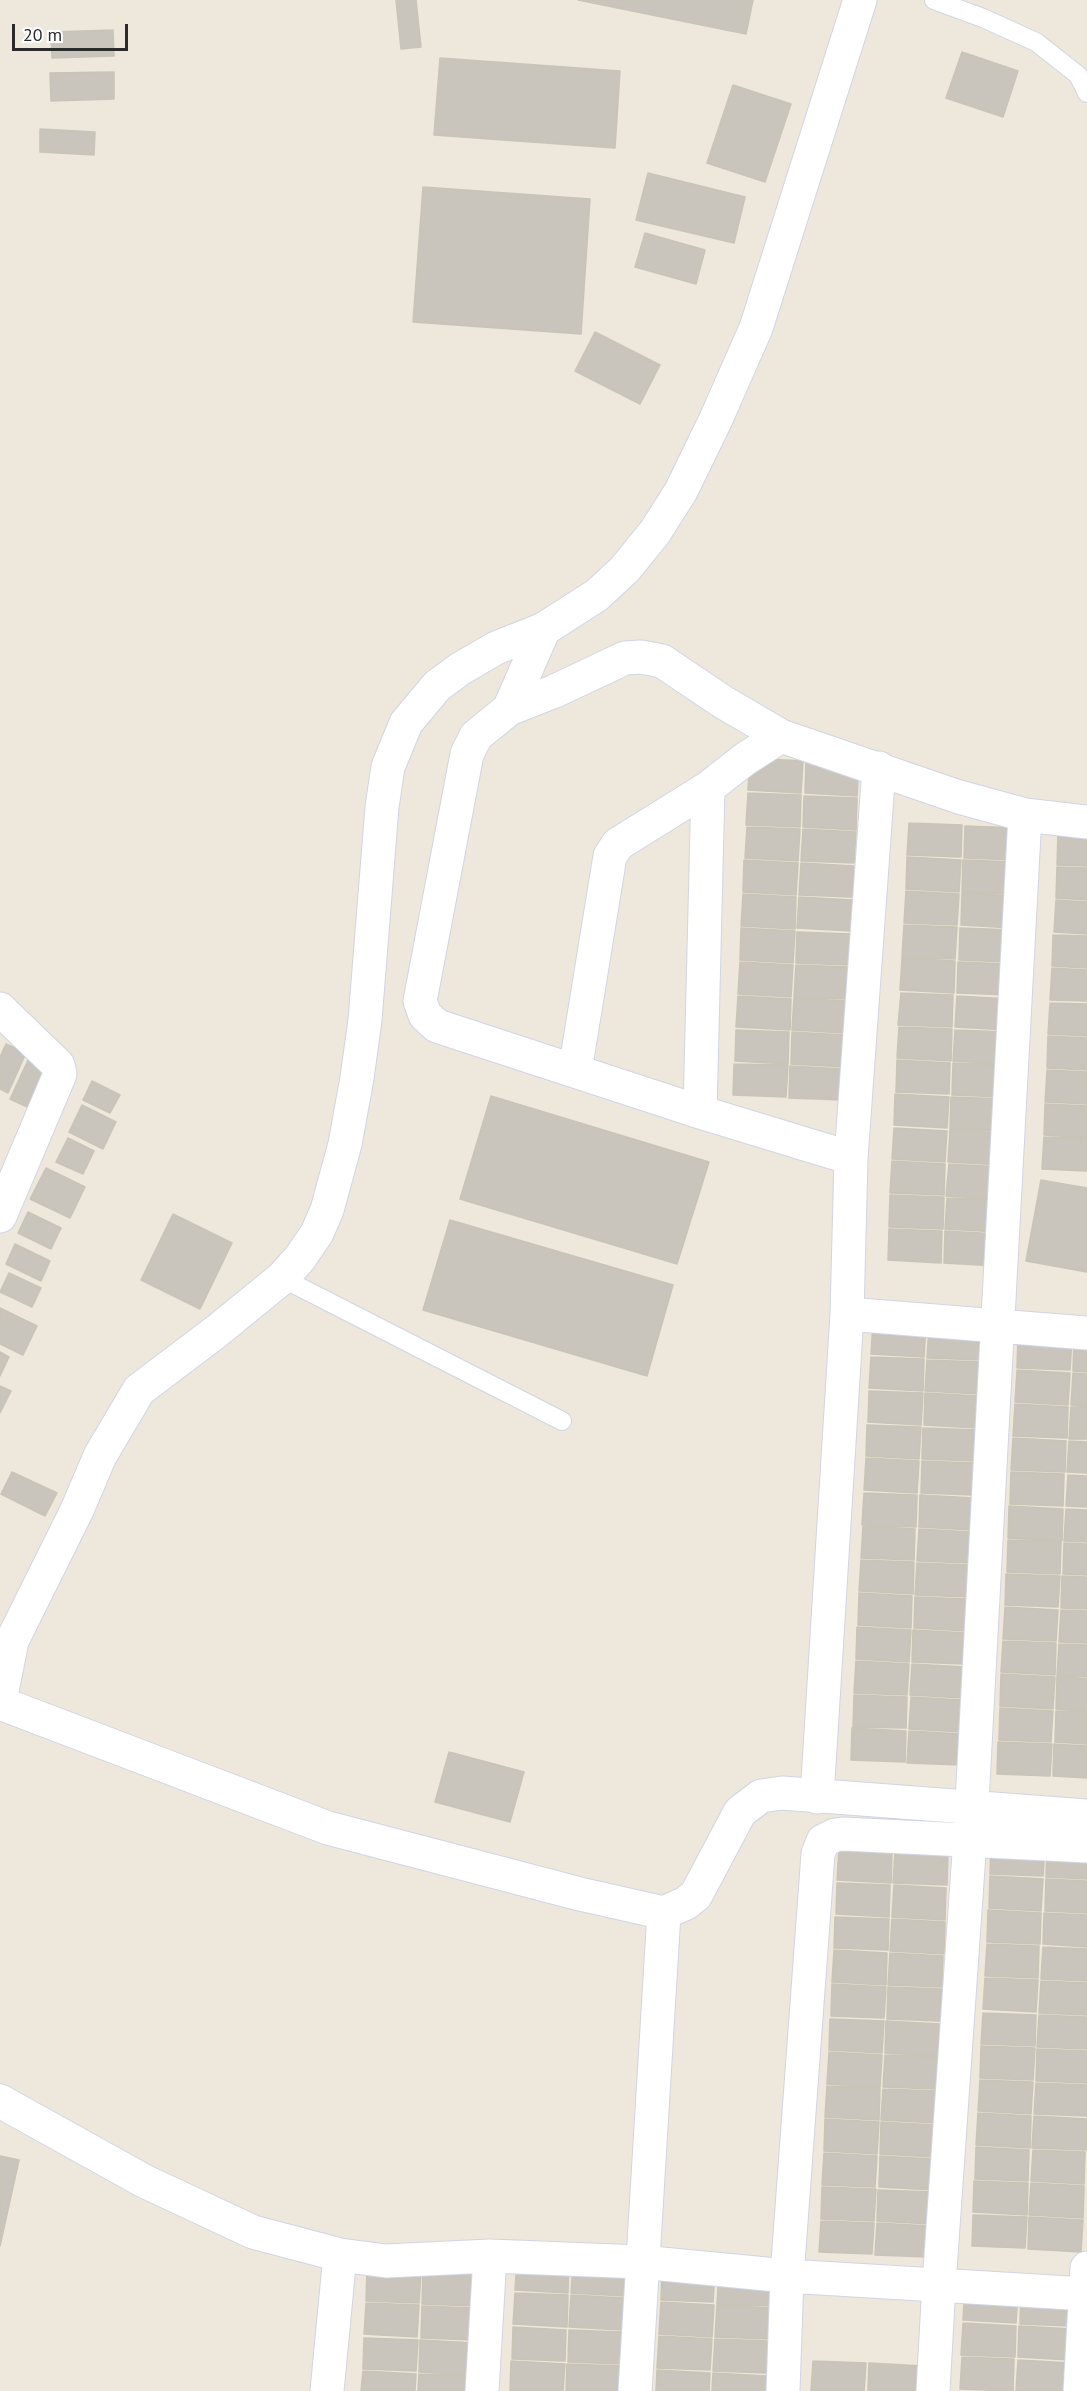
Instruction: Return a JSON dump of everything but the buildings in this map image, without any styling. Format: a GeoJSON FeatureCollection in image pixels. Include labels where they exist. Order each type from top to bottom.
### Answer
{"type":"FeatureCollection","features":[{"type":"Feature","properties":{"kind":"street"},"geometry":{"type":"LineString","coordinates":[[860,0],[756,328],[681,491],[655,532],[625,569],[597,595],[544,629],[496,648],[437,686],[406,723],[388,766],[382,807],[364,1020],[345,1144],[327,1210],[317,1233],[300,1258],[282,1278],[139,1390],[100,1456],[77,1510],[6,1639],[0,1702],[328,1827],[580,1894],[664,1913],[680,1907],[696,1895],[740,1812],[761,1796],[782,1793],[1087,1816]]}},
{"type":"Feature","properties":{"kind":"street"},"geometry":{"type":"LineString","coordinates":[[509,709],[544,629]]}},
{"type":"Feature","properties":{"kind":"street"},"geometry":{"type":"LineString","coordinates":[[851,1158],[700,1112],[437,1026],[425,1015],[420,1001],[466,754],[476,736],[509,709],[555,691],[625,658],[641,657],[662,661],[723,702],[781,736],[959,797],[1025,815],[1087,822]]}},
{"type":"Feature","properties":{"kind":"street"},"geometry":{"type":"LineString","coordinates":[[575,1071],[610,856],[618,844],[626,838],[708,788],[745,759],[781,736]]}},
{"type":"Feature","properties":{"kind":"street"},"geometry":{"type":"LineString","coordinates":[[817,1797],[847,1314],[851,1158],[879,768]]}},
{"type":"Feature","properties":{"kind":"street"},"geometry":{"type":"LineString","coordinates":[[700,1112],[708,788]]}},
{"type":"Feature","properties":{"kind":"street"},"geometry":{"type":"LineString","coordinates":[[933,2391],[972,1806],[1025,815]]}},
{"type":"Feature","properties":{"kind":"street"},"geometry":{"type":"LineString","coordinates":[[0,1009],[58,1065],[60,1074],[12,1152],[0,1216]]}},
{"type":"Feature","properties":{"kind":"street"},"geometry":{"type":"LineString","coordinates":[[847,1314],[1087,1333]]}},
{"type":"Feature","properties":{"kind":"street"},"geometry":{"type":"LineString","coordinates":[[783,2391],[787,2276],[820,1847],[827,1838],[835,1835],[970,1839],[1087,1846]]}},
{"type":"Feature","properties":{"kind":"street"},"geometry":{"type":"LineString","coordinates":[[635,2391],[641,2262],[664,1913]]}},
{"type":"Feature","properties":{"kind":"street"},"geometry":{"type":"LineString","coordinates":[[0,2101],[144,2181],[253,2232],[340,2255],[386,2261],[490,2256],[641,2262],[787,2276],[939,2284],[1086,2285],[1080,2391]]}},
{"type":"Feature","properties":{"kind":"street"},"geometry":{"type":"LineString","coordinates":[[327,2391],[340,2255]]}},
{"type":"Feature","properties":{"kind":"street"},"geometry":{"type":"LineString","coordinates":[[482,2391],[490,2256]]}},
{"type":"Feature","properties":{"kind":"lane"},"geometry":{"type":"LineString","coordinates":[[934,0],[983,18],[1036,42],[1078,75],[1087,93]]}},
{"type":"Feature","properties":{"kind":"lane"},"geometry":{"type":"LineString","coordinates":[[282,1278],[562,1421]]}}]}
